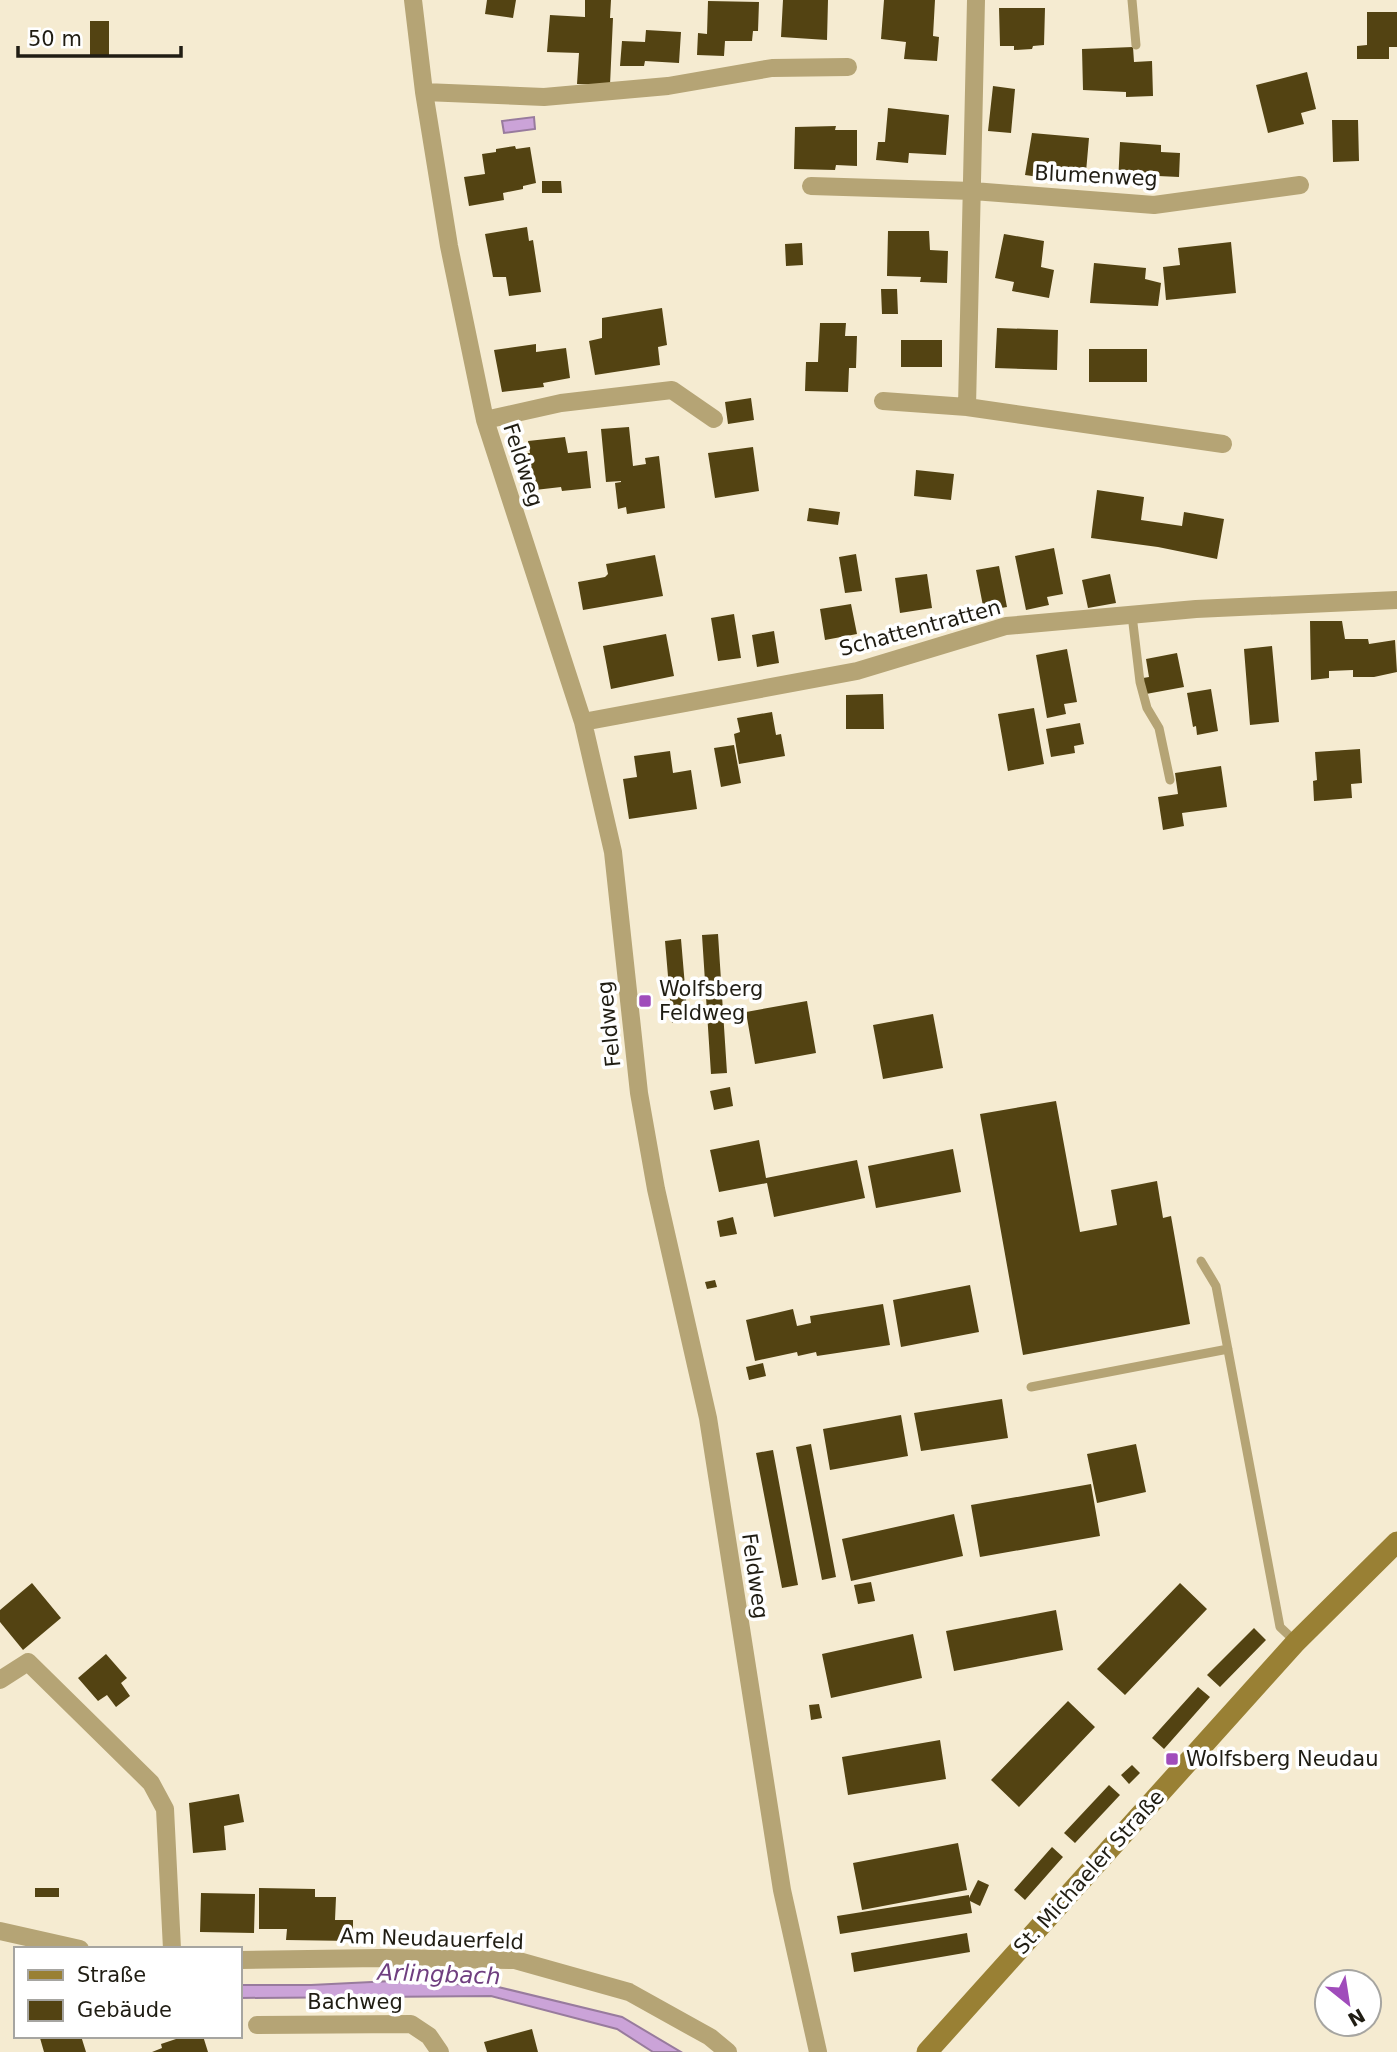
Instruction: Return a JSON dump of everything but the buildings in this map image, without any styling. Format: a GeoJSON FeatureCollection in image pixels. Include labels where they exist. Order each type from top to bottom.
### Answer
{"type":"FeatureCollection","features":[{"type":"Feature","properties":{"kind":"main road","name":"St. Michaeler Straße"},"geometry":{"type":"LineString","coordinates":[[927,2052],[1296,1642],[1397,1542]]}},
{"type":"Feature","properties":{"kind":"street","name":"Feldweg"},"geometry":{"type":"LineString","coordinates":[[413,0],[424,92],[449,246],[485,420],[583,722],[613,852],[639,1093],[656,1189],[708,1418],[782,1890],[818,2052]]}},
{"type":"Feature","properties":{"kind":"street"},"geometry":{"type":"LineString","coordinates":[[967,407],[976,0]]}},
{"type":"Feature","properties":{"kind":"street"},"geometry":{"type":"LineString","coordinates":[[424,92],[544,97],[668,86],[772,68],[848,67]]}},
{"type":"Feature","properties":{"kind":"street","name":"Blumenweg"},"geometry":{"type":"LineString","coordinates":[[811,186],[973,191],[1154,205],[1300,185]]}},
{"type":"Feature","properties":{"kind":"street"},"geometry":{"type":"LineString","coordinates":[[485,420],[561,403],[672,390],[714,419]]}},
{"type":"Feature","properties":{"kind":"street"},"geometry":{"type":"LineString","coordinates":[[883,401],[967,407],[1223,444]]}},
{"type":"Feature","properties":{"kind":"street","name":"Schattentratten"},"geometry":{"type":"LineString","coordinates":[[583,722],[857,671],[1006,626],[1196,609],[1397,600]]}},
{"type":"Feature","properties":{"kind":"street"},"geometry":{"type":"LineString","coordinates":[[0,1680],[27,1662],[151,1783],[165,1809],[172,1947]]}},
{"type":"Feature","properties":{"kind":"street"},"geometry":{"type":"LineString","coordinates":[[0,1931],[71,1947]]}},
{"type":"Feature","properties":{"kind":"street","name":"Am Neudauerfeld"},"geometry":{"type":"LineString","coordinates":[[242,1961],[381,1958],[515,1960],[629,1992],[710,2037],[728,2052]]}},
{"type":"Feature","properties":{"kind":"street","name":"Bachweg"},"geometry":{"type":"LineString","coordinates":[[257,2025],[411,2024],[429,2036],[440,2052]]}},
{"type":"Feature","properties":{"kind":"lane"},"geometry":{"type":"LineString","coordinates":[[1132,0],[1136,46]]}},
{"type":"Feature","properties":{"kind":"lane"},"geometry":{"type":"LineString","coordinates":[[1132,615],[1140,682],[1147,708],[1159,728],[1170,780]]}},
{"type":"Feature","properties":{"kind":"lane"},"geometry":{"type":"LineString","coordinates":[[1201,1261],[1216,1286],[1280,1627],[1296,1642]]}},
{"type":"Feature","properties":{"kind":"lane"},"geometry":{"type":"LineString","coordinates":[[1031,1387],[1228,1349]]}},
{"type":"Feature","properties":{"kind":"shaded area"},"geometry":{"type":"Polygon","coordinates":[[[534,117],[535,129],[504,133],[502,121],[534,117]]]}},
{"type":"Feature","properties":{"kind":"shaded area","name":"Arlingbach"},"geometry":{"type":"Polygon","coordinates":[[[392,1981],[494,1986],[622,2017],[681,2052],[653,2052],[617,2029],[491,1996],[242,1998],[242,1985],[392,1981]]]}},
{"type":"Feature","properties":{"kind":"place","name":"Wolfsberg Feldweg"},"geometry":{"type":"Point","coordinates":[645,1001]}},
{"type":"Feature","properties":{"kind":"place","name":"Wolfsberg Neudau"},"geometry":{"type":"Point","coordinates":[1172,1759]}}]}
